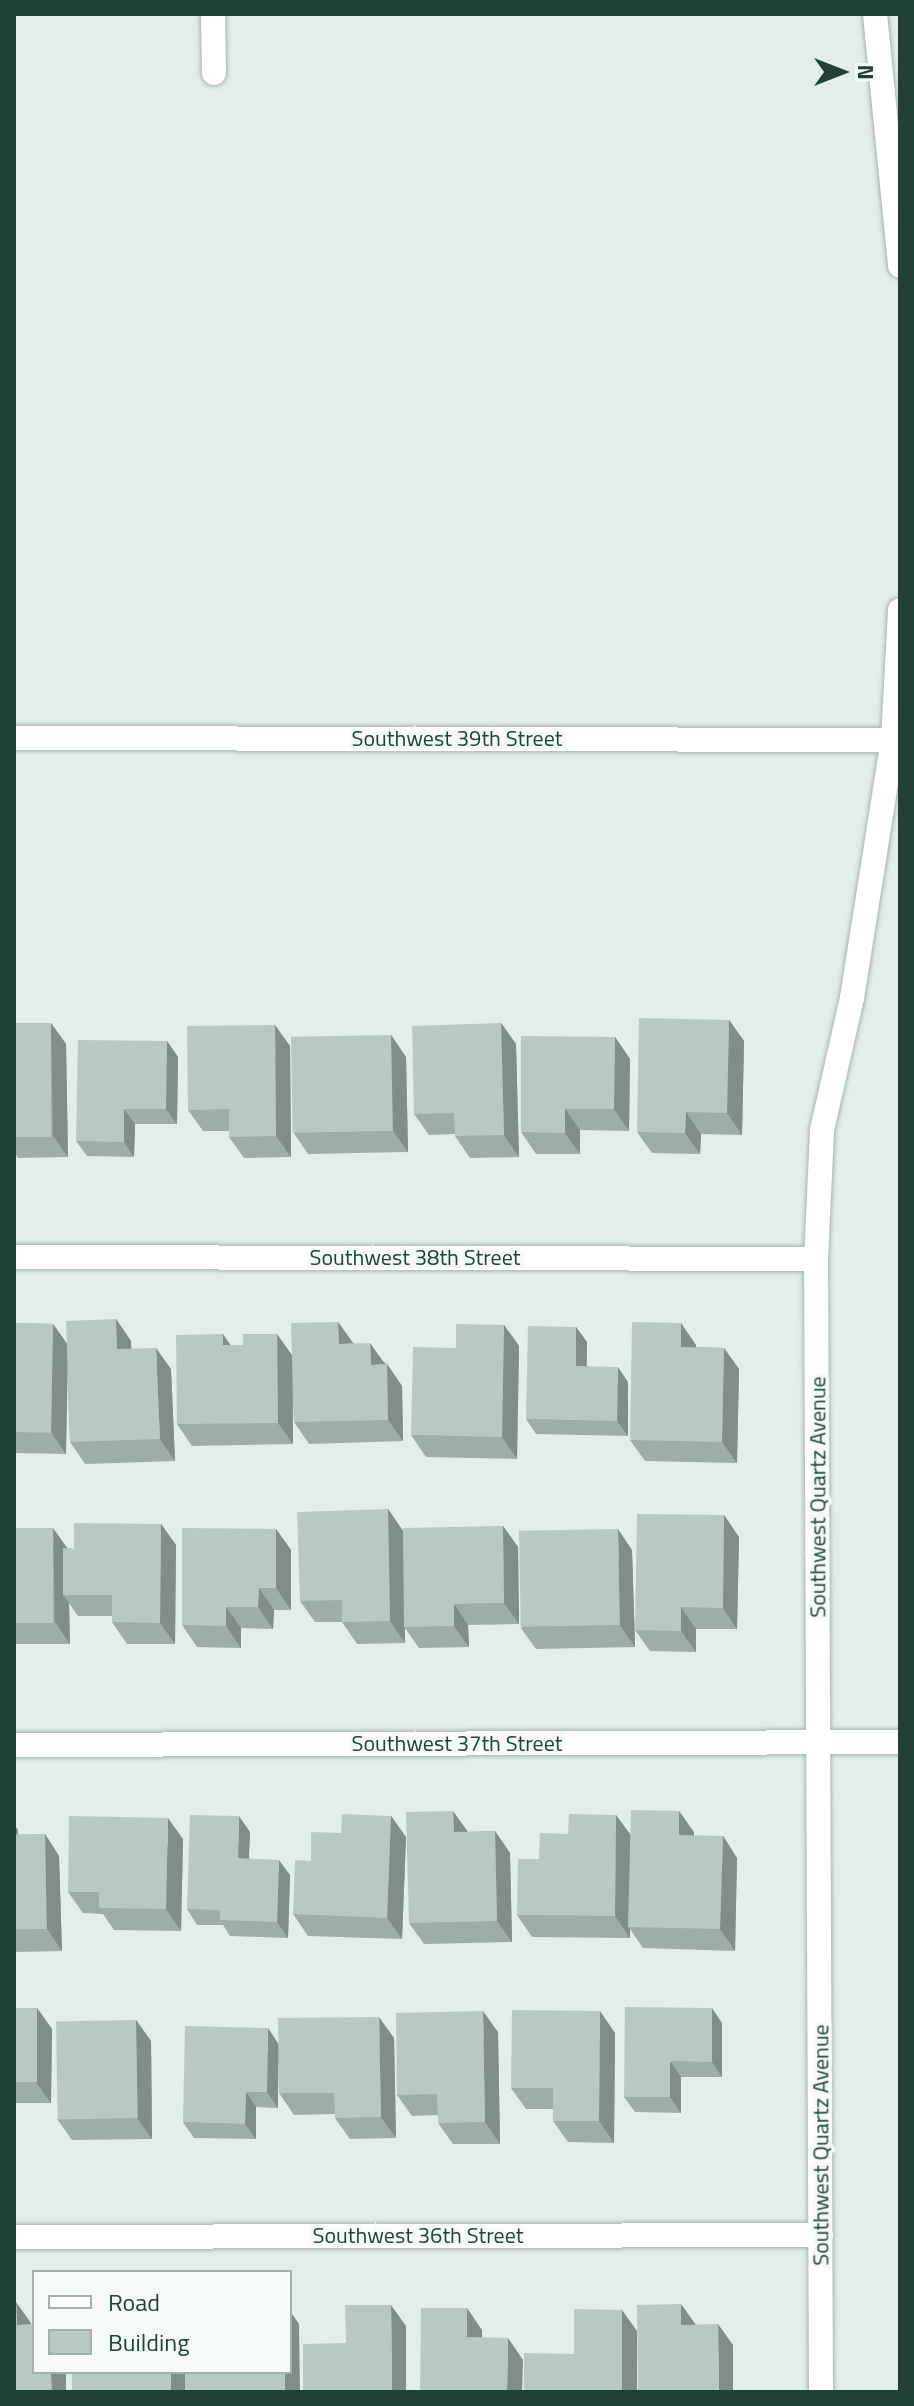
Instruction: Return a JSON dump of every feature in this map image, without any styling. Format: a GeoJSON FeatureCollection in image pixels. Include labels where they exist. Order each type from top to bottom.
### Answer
{"type":"FeatureCollection","features":[{"type":"Feature","properties":{"kind":"street"},"geometry":{"type":"LineString","coordinates":[[213,14],[214,73]]}},
{"type":"Feature","properties":{"kind":"street"},"geometry":{"type":"LineString","coordinates":[[875,14],[900,266]]}},
{"type":"Feature","properties":{"kind":"street","name":"Southwest Quartz Avenue"},"geometry":{"type":"LineString","coordinates":[[821,2392],[816,1259],[822,1130],[852,998],[897,740],[900,610]]}},
{"type":"Feature","properties":{"kind":"street","name":"Southwest 39th Street"},"geometry":{"type":"LineString","coordinates":[[14,738],[897,740]]}},
{"type":"Feature","properties":{"kind":"street","name":"Southwest 38th Street"},"geometry":{"type":"LineString","coordinates":[[14,1257],[816,1259]]}},
{"type":"Feature","properties":{"kind":"street","name":"Southwest 37th Street"},"geometry":{"type":"LineString","coordinates":[[14,1745],[900,1742]]}},
{"type":"Feature","properties":{"kind":"street","name":"Southwest 36th Street"},"geometry":{"type":"LineString","coordinates":[[14,2237],[821,2235]]}},
{"type":"Feature","properties":{"kind":"building"},"geometry":{"type":"Polygon","coordinates":[[[639,1018],[729,1020],[727,1113],[686,1112],[685,1133],[637,1132],[639,1018]]]}},
{"type":"Feature","properties":{"kind":"building"},"geometry":{"type":"Polygon","coordinates":[[[14,1023],[51,1023],[51,1137],[14,1137],[14,1023]]]}},
{"type":"Feature","properties":{"kind":"building"},"geometry":{"type":"Polygon","coordinates":[[[501,1023],[504,1135],[455,1136],[454,1113],[414,1114],[412,1026],[501,1023]]]}},
{"type":"Feature","properties":{"kind":"building"},"geometry":{"type":"Polygon","coordinates":[[[275,1025],[276,1136],[229,1137],[229,1109],[188,1110],[187,1026],[275,1025]]]}},
{"type":"Feature","properties":{"kind":"building"},"geometry":{"type":"Polygon","coordinates":[[[391,1035],[393,1131],[293,1133],[291,1037],[391,1035]]]}},
{"type":"Feature","properties":{"kind":"building"},"geometry":{"type":"Polygon","coordinates":[[[521,1036],[615,1037],[614,1109],[565,1109],[565,1133],[521,1132],[521,1036]]]}},
{"type":"Feature","properties":{"kind":"building"},"geometry":{"type":"Polygon","coordinates":[[[78,1040],[167,1041],[166,1109],[124,1109],[124,1142],[76,1141],[78,1040]]]}},
{"type":"Feature","properties":{"kind":"building"},"geometry":{"type":"Polygon","coordinates":[[[116,1319],[117,1349],[156,1348],[160,1439],[70,1442],[66,1321],[116,1319]]]}},
{"type":"Feature","properties":{"kind":"building"},"geometry":{"type":"Polygon","coordinates":[[[338,1322],[339,1344],[370,1343],[371,1365],[387,1364],[388,1420],[294,1422],[291,1323],[338,1322]]]}},
{"type":"Feature","properties":{"kind":"building"},"geometry":{"type":"Polygon","coordinates":[[[632,1322],[681,1323],[681,1347],[724,1348],[722,1442],[630,1440],[632,1322]]]}},
{"type":"Feature","properties":{"kind":"building"},"geometry":{"type":"Polygon","coordinates":[[[14,1323],[53,1324],[51,1433],[14,1432],[14,1323]]]}},
{"type":"Feature","properties":{"kind":"building"},"geometry":{"type":"Polygon","coordinates":[[[456,1324],[504,1325],[502,1437],[411,1435],[413,1347],[456,1348],[456,1324]]]}},
{"type":"Feature","properties":{"kind":"building"},"geometry":{"type":"Polygon","coordinates":[[[528,1326],[576,1327],[576,1366],[618,1367],[617,1421],[526,1419],[528,1326]]]}},
{"type":"Feature","properties":{"kind":"building"},"geometry":{"type":"Polygon","coordinates":[[[223,1334],[223,1345],[243,1345],[243,1334],[277,1334],[278,1423],[177,1424],[176,1335],[223,1334]]]}},
{"type":"Feature","properties":{"kind":"building"},"geometry":{"type":"Polygon","coordinates":[[[388,1509],[390,1621],[342,1622],[342,1600],[300,1601],[297,1512],[388,1509]]]}},
{"type":"Feature","properties":{"kind":"building"},"geometry":{"type":"Polygon","coordinates":[[[637,1514],[724,1515],[723,1608],[681,1607],[681,1631],[635,1630],[637,1514]]]}},
{"type":"Feature","properties":{"kind":"building"},"geometry":{"type":"Polygon","coordinates":[[[74,1523],[161,1524],[160,1623],[112,1622],[112,1595],[63,1595],[63,1548],[74,1549],[74,1523]]]}},
{"type":"Feature","properties":{"kind":"building"},"geometry":{"type":"Polygon","coordinates":[[[503,1526],[504,1603],[454,1604],[454,1626],[404,1627],[403,1528],[503,1526]]]}},
{"type":"Feature","properties":{"kind":"building"},"geometry":{"type":"Polygon","coordinates":[[[14,1528],[53,1528],[53,1623],[14,1623],[14,1528]]]}},
{"type":"Feature","properties":{"kind":"building"},"geometry":{"type":"Polygon","coordinates":[[[182,1528],[276,1529],[276,1588],[259,1588],[258,1607],[226,1607],[226,1626],[182,1625],[182,1528]]]}},
{"type":"Feature","properties":{"kind":"building"},"geometry":{"type":"Polygon","coordinates":[[[618,1529],[620,1625],[521,1627],[519,1531],[618,1529]]]}},
{"type":"Feature","properties":{"kind":"building"},"geometry":{"type":"Polygon","coordinates":[[[631,1810],[679,1811],[679,1835],[723,1836],[720,1929],[628,1927],[631,1810]]]}},
{"type":"Feature","properties":{"kind":"building"},"geometry":{"type":"Polygon","coordinates":[[[453,1811],[454,1832],[495,1831],[497,1921],[409,1923],[406,1812],[453,1811]]]}},
{"type":"Feature","properties":{"kind":"building"},"geometry":{"type":"Polygon","coordinates":[[[342,1814],[391,1816],[387,1918],[293,1914],[295,1860],[311,1861],[311,1832],[341,1833],[342,1814]]]}},
{"type":"Feature","properties":{"kind":"building"},"geometry":{"type":"Polygon","coordinates":[[[569,1814],[616,1815],[615,1916],[517,1915],[518,1859],[539,1859],[540,1833],[568,1834],[569,1814]]]}},
{"type":"Feature","properties":{"kind":"building"},"geometry":{"type":"Polygon","coordinates":[[[190,1815],[239,1816],[238,1858],[279,1860],[277,1922],[220,1920],[220,1910],[187,1909],[190,1815]]]}},
{"type":"Feature","properties":{"kind":"building"},"geometry":{"type":"Polygon","coordinates":[[[69,1816],[168,1818],[166,1909],[99,1908],[99,1892],[68,1892],[69,1816]]]}},
{"type":"Feature","properties":{"kind":"building"},"geometry":{"type":"Polygon","coordinates":[[[45,1834],[47,1929],[16,1930],[14,1835],[45,1834]]]}},
{"type":"Feature","properties":{"kind":"building"},"geometry":{"type":"Polygon","coordinates":[[[625,2007],[712,2008],[712,2062],[670,2061],[670,2097],[624,2097],[625,2007]]]}},
{"type":"Feature","properties":{"kind":"building"},"geometry":{"type":"Polygon","coordinates":[[[14,2008],[37,2008],[37,2082],[14,2082],[14,2008]]]}},
{"type":"Feature","properties":{"kind":"building"},"geometry":{"type":"Polygon","coordinates":[[[512,2010],[600,2011],[599,2121],[553,2121],[553,2088],[511,2088],[512,2010]]]}},
{"type":"Feature","properties":{"kind":"building"},"geometry":{"type":"Polygon","coordinates":[[[483,2011],[485,2122],[438,2123],[437,2094],[397,2095],[396,2013],[483,2011]]]}},
{"type":"Feature","properties":{"kind":"building"},"geometry":{"type":"Polygon","coordinates":[[[379,2017],[381,2117],[335,2118],[334,2093],[279,2093],[278,2018],[379,2017]]]}},
{"type":"Feature","properties":{"kind":"building"},"geometry":{"type":"Polygon","coordinates":[[[136,2020],[138,2118],[58,2119],[56,2021],[136,2020]]]}},
{"type":"Feature","properties":{"kind":"building"},"geometry":{"type":"Polygon","coordinates":[[[185,2026],[268,2028],[267,2092],[246,2092],[245,2124],[183,2122],[185,2026]]]}},
{"type":"Feature","properties":{"kind":"building"},"geometry":{"type":"Polygon","coordinates":[[[16,2302],[17,2325],[32,2324],[32,2374],[51,2374],[52,2392],[14,2392],[16,2302]]]}},
{"type":"Feature","properties":{"kind":"building"},"geometry":{"type":"Polygon","coordinates":[[[681,2304],[681,2325],[718,2324],[719,2392],[638,2392],[637,2305],[681,2304]]]}},
{"type":"Feature","properties":{"kind":"building"},"geometry":{"type":"Polygon","coordinates":[[[345,2305],[391,2305],[392,2392],[303,2392],[303,2344],[346,2343],[345,2305]]]}},
{"type":"Feature","properties":{"kind":"building"},"geometry":{"type":"Polygon","coordinates":[[[421,2308],[467,2308],[467,2337],[508,2338],[507,2392],[420,2392],[421,2308]]]}},
{"type":"Feature","properties":{"kind":"building"},"geometry":{"type":"Polygon","coordinates":[[[574,2309],[622,2310],[622,2392],[524,2392],[524,2353],[574,2354],[574,2309]]]}},
{"type":"Feature","properties":{"kind":"building"},"geometry":{"type":"Polygon","coordinates":[[[72,2374],[171,2374],[171,2392],[72,2392],[72,2374]]]}},
{"type":"Feature","properties":{"kind":"building"},"geometry":{"type":"Polygon","coordinates":[[[185,2374],[285,2374],[285,2392],[185,2392],[185,2374]]]}}]}
